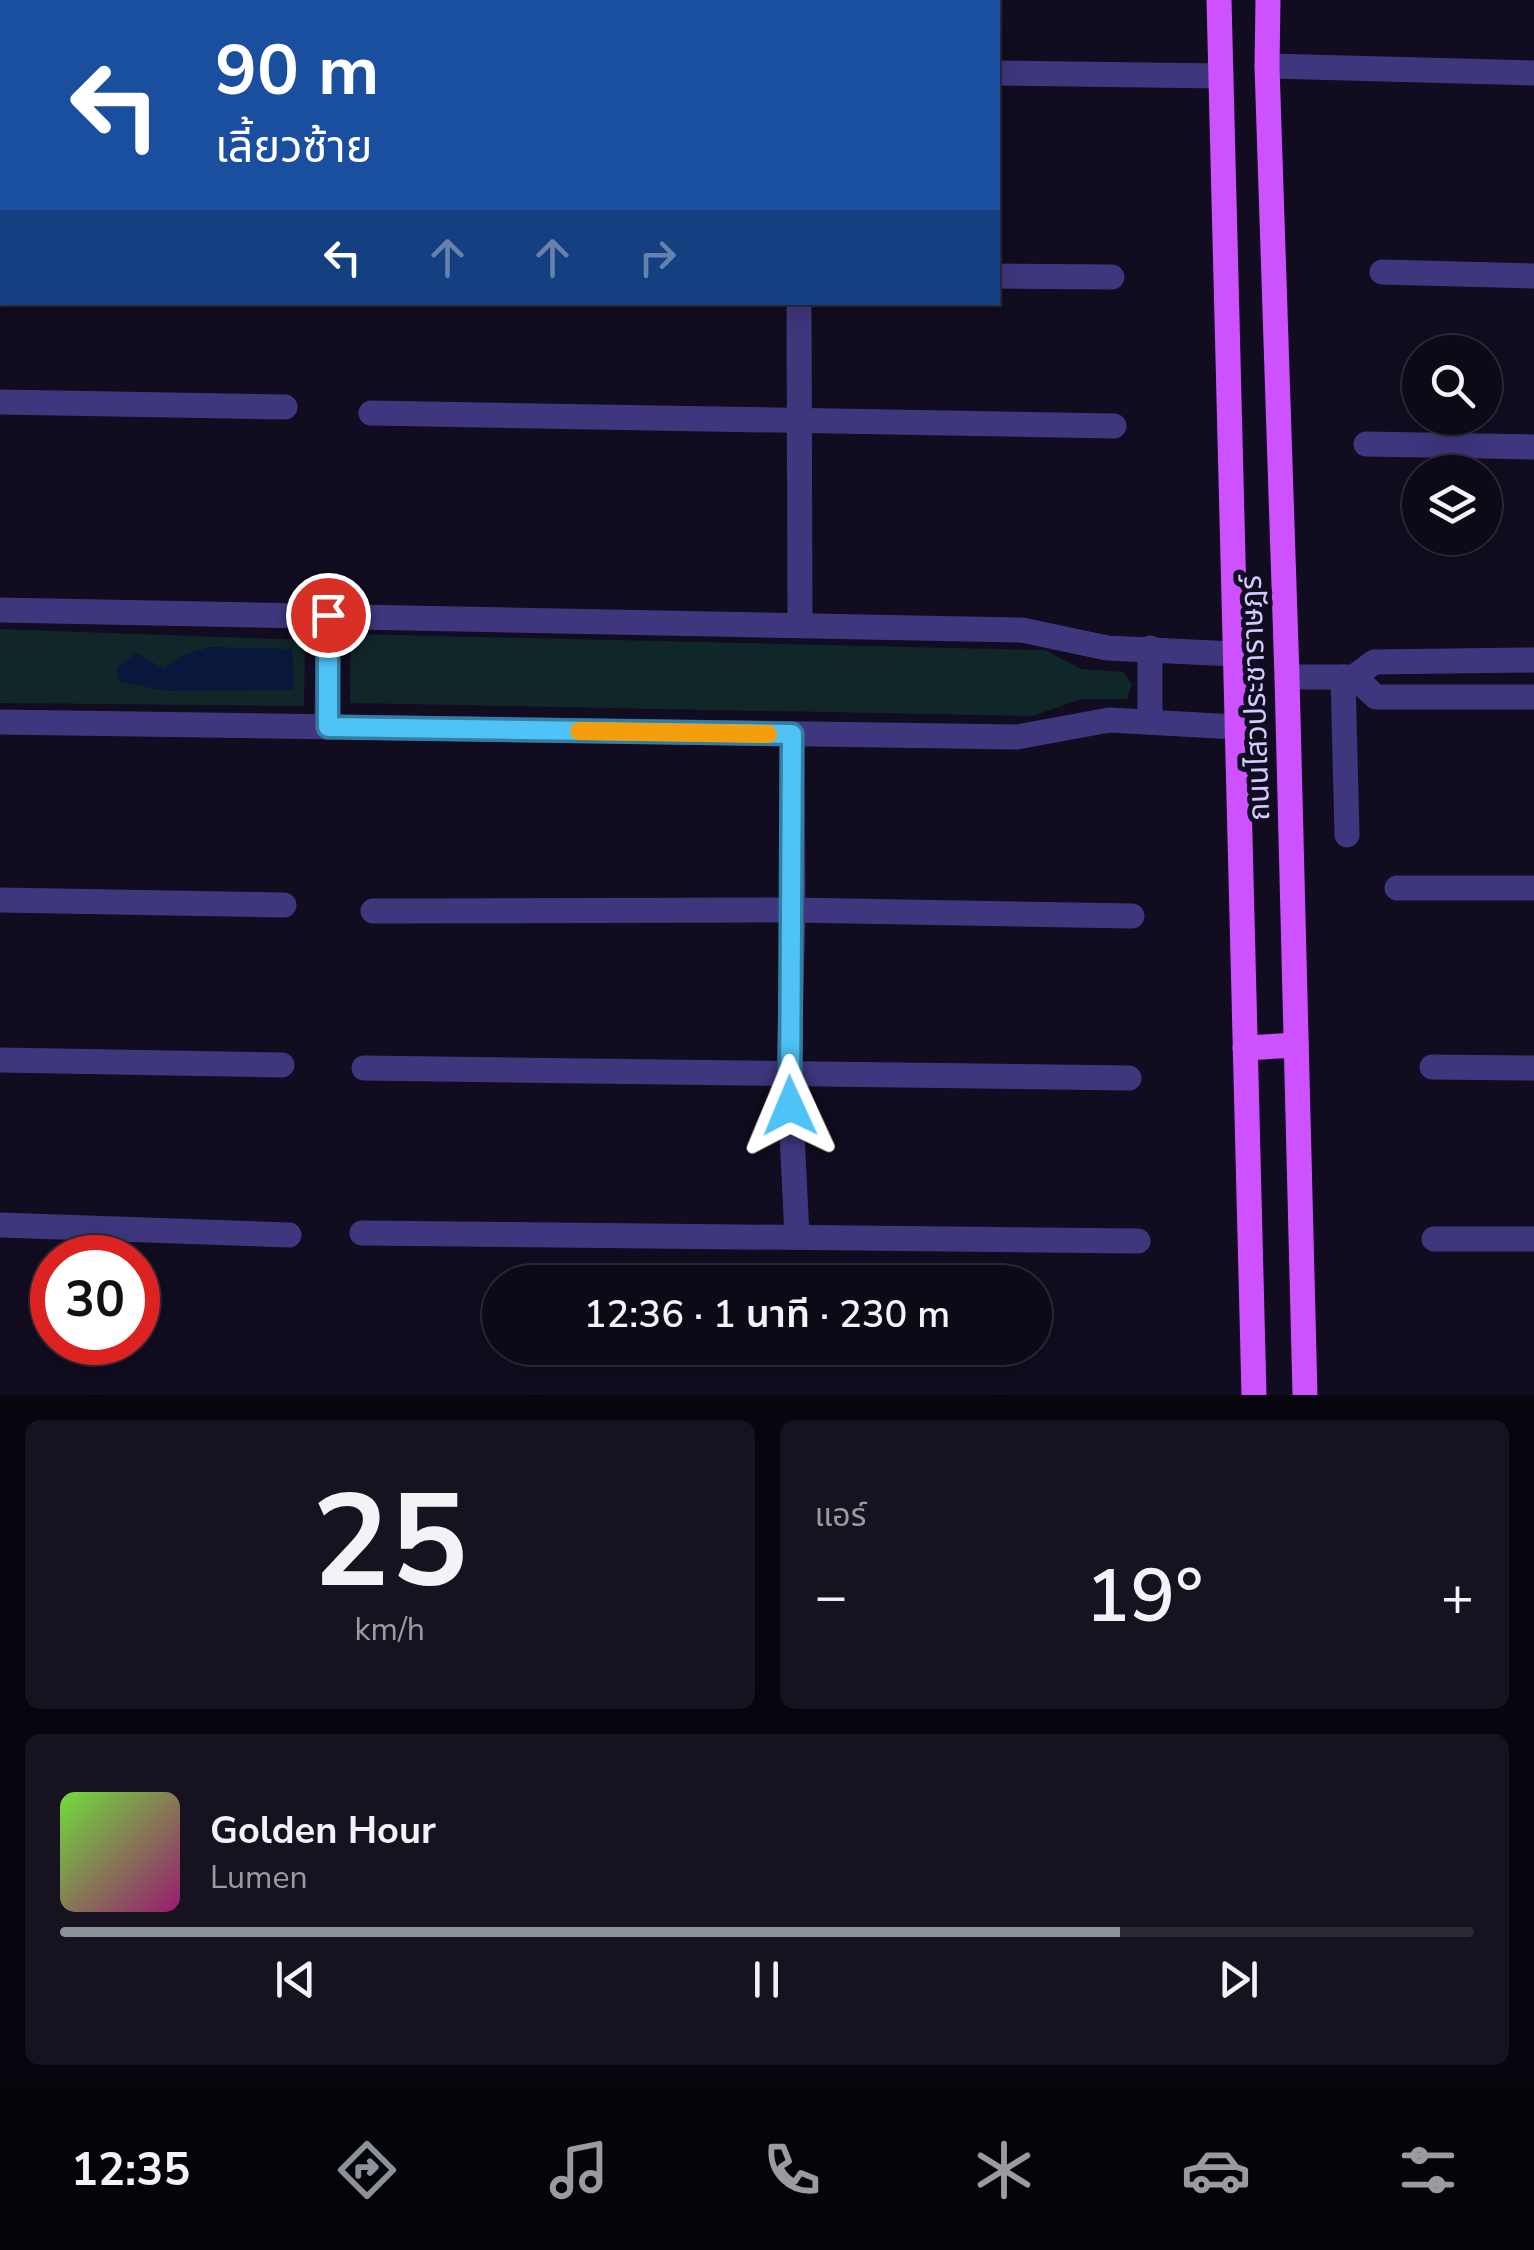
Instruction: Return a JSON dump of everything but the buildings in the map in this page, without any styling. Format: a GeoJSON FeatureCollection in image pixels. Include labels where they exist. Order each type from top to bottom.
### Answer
{"type":"FeatureCollection","features":[{"type":"Feature","properties":{"kind":"main road","name":"ถนนไสวประชาราษฎร์"},"geometry":{"type":"LineString","coordinates":[[1219,0],[1254,1395]]}},
{"type":"Feature","properties":{"kind":"main road","name":"ถนนไสวประชาราษฎร์"},"geometry":{"type":"LineString","coordinates":[[1268,0],[1305,1395]]}},
{"type":"Feature","properties":{"kind":"main road"},"geometry":{"type":"LineString","coordinates":[[1245,1048],[1296,1044]]}},
{"type":"Feature","properties":{"kind":"street"},"geometry":{"type":"LineString","coordinates":[[1267,66],[1534,73]]}},
{"type":"Feature","properties":{"kind":"street"},"geometry":{"type":"LineString","coordinates":[[1000,72],[1221,76]]}},
{"type":"Feature","properties":{"kind":"street"},"geometry":{"type":"LineString","coordinates":[[1382,272],[1534,276]]}},
{"type":"Feature","properties":{"kind":"street"},"geometry":{"type":"LineString","coordinates":[[1000,276],[1112,277]]}},
{"type":"Feature","properties":{"kind":"street"},"geometry":{"type":"LineString","coordinates":[[799,305],[800,625]]}},
{"type":"Feature","properties":{"kind":"street"},"geometry":{"type":"LineString","coordinates":[[0,402],[285,407]]}},
{"type":"Feature","properties":{"kind":"street"},"geometry":{"type":"LineString","coordinates":[[371,413],[1114,426]]}},
{"type":"Feature","properties":{"kind":"street"},"geometry":{"type":"LineString","coordinates":[[1366,444],[1534,447]]}},
{"type":"Feature","properties":{"kind":"street"},"geometry":{"type":"LineString","coordinates":[[0,610],[1022,630],[1108,648],[1235,654]]}},
{"type":"Feature","properties":{"kind":"street"},"geometry":{"type":"LineString","coordinates":[[328,615],[328,727]]}},
{"type":"Feature","properties":{"kind":"street"},"geometry":{"type":"LineString","coordinates":[[1150,648],[1150,721]]}},
{"type":"Feature","properties":{"kind":"street"},"geometry":{"type":"LineString","coordinates":[[1348,677],[1376,697],[1521,697],[1506,660]]}},
{"type":"Feature","properties":{"kind":"street"},"geometry":{"type":"LineString","coordinates":[[1287,678],[1348,677],[1374,662],[1534,660]]}},
{"type":"Feature","properties":{"kind":"street"},"geometry":{"type":"LineString","coordinates":[[1347,835],[1348,677]]}},
{"type":"Feature","properties":{"kind":"street"},"geometry":{"type":"LineString","coordinates":[[0,722],[1018,737],[1109,720],[1236,727]]}},
{"type":"Feature","properties":{"kind":"street"},"geometry":{"type":"LineString","coordinates":[[792,734],[789,1073],[796,1236]]}},
{"type":"Feature","properties":{"kind":"street"},"geometry":{"type":"LineString","coordinates":[[1397,888],[1534,888]]}},
{"type":"Feature","properties":{"kind":"street"},"geometry":{"type":"LineString","coordinates":[[0,900],[284,905]]}},
{"type":"Feature","properties":{"kind":"street"},"geometry":{"type":"LineString","coordinates":[[372,912],[793,910],[1132,916]]}},
{"type":"Feature","properties":{"kind":"street"},"geometry":{"type":"LineString","coordinates":[[0,1060],[282,1065]]}},
{"type":"Feature","properties":{"kind":"street"},"geometry":{"type":"LineString","coordinates":[[1432,1067],[1534,1068]]}},
{"type":"Feature","properties":{"kind":"street"},"geometry":{"type":"LineString","coordinates":[[364,1068],[1129,1078]]}},
{"type":"Feature","properties":{"kind":"street"},"geometry":{"type":"LineString","coordinates":[[0,1225],[289,1234]]}},
{"type":"Feature","properties":{"kind":"street"},"geometry":{"type":"LineString","coordinates":[[362,1233],[1138,1241]]}},
{"type":"Feature","properties":{"kind":"street"},"geometry":{"type":"LineString","coordinates":[[1434,1239],[1534,1239]]}},
{"type":"Feature","properties":{"kind":"green space"},"geometry":{"type":"Polygon","coordinates":[[[0,629],[305,640],[304,706],[0,703],[0,629]]]}},
{"type":"Feature","properties":{"kind":"green space"},"geometry":{"type":"Polygon","coordinates":[[[351,634],[1045,650],[1081,669],[1123,672],[1132,684],[1127,699],[1082,699],[1032,716],[350,703],[351,634]]]}},
{"type":"Feature","properties":{"kind":"water"},"geometry":{"type":"Polygon","coordinates":[[[209,647],[292,649],[294,690],[168,691],[120,682],[116,669],[136,653],[164,669],[184,655],[209,647]]]}},
{"type":"Feature","properties":{"kind":"slow traffic"},"geometry":{"type":"LineString","coordinates":[[579,731],[768,734]]}},
{"type":"Feature","properties":{"kind":"route"},"geometry":{"type":"LineString","coordinates":[[328,615],[328,727],[792,734],[790,1106]]}}]}
